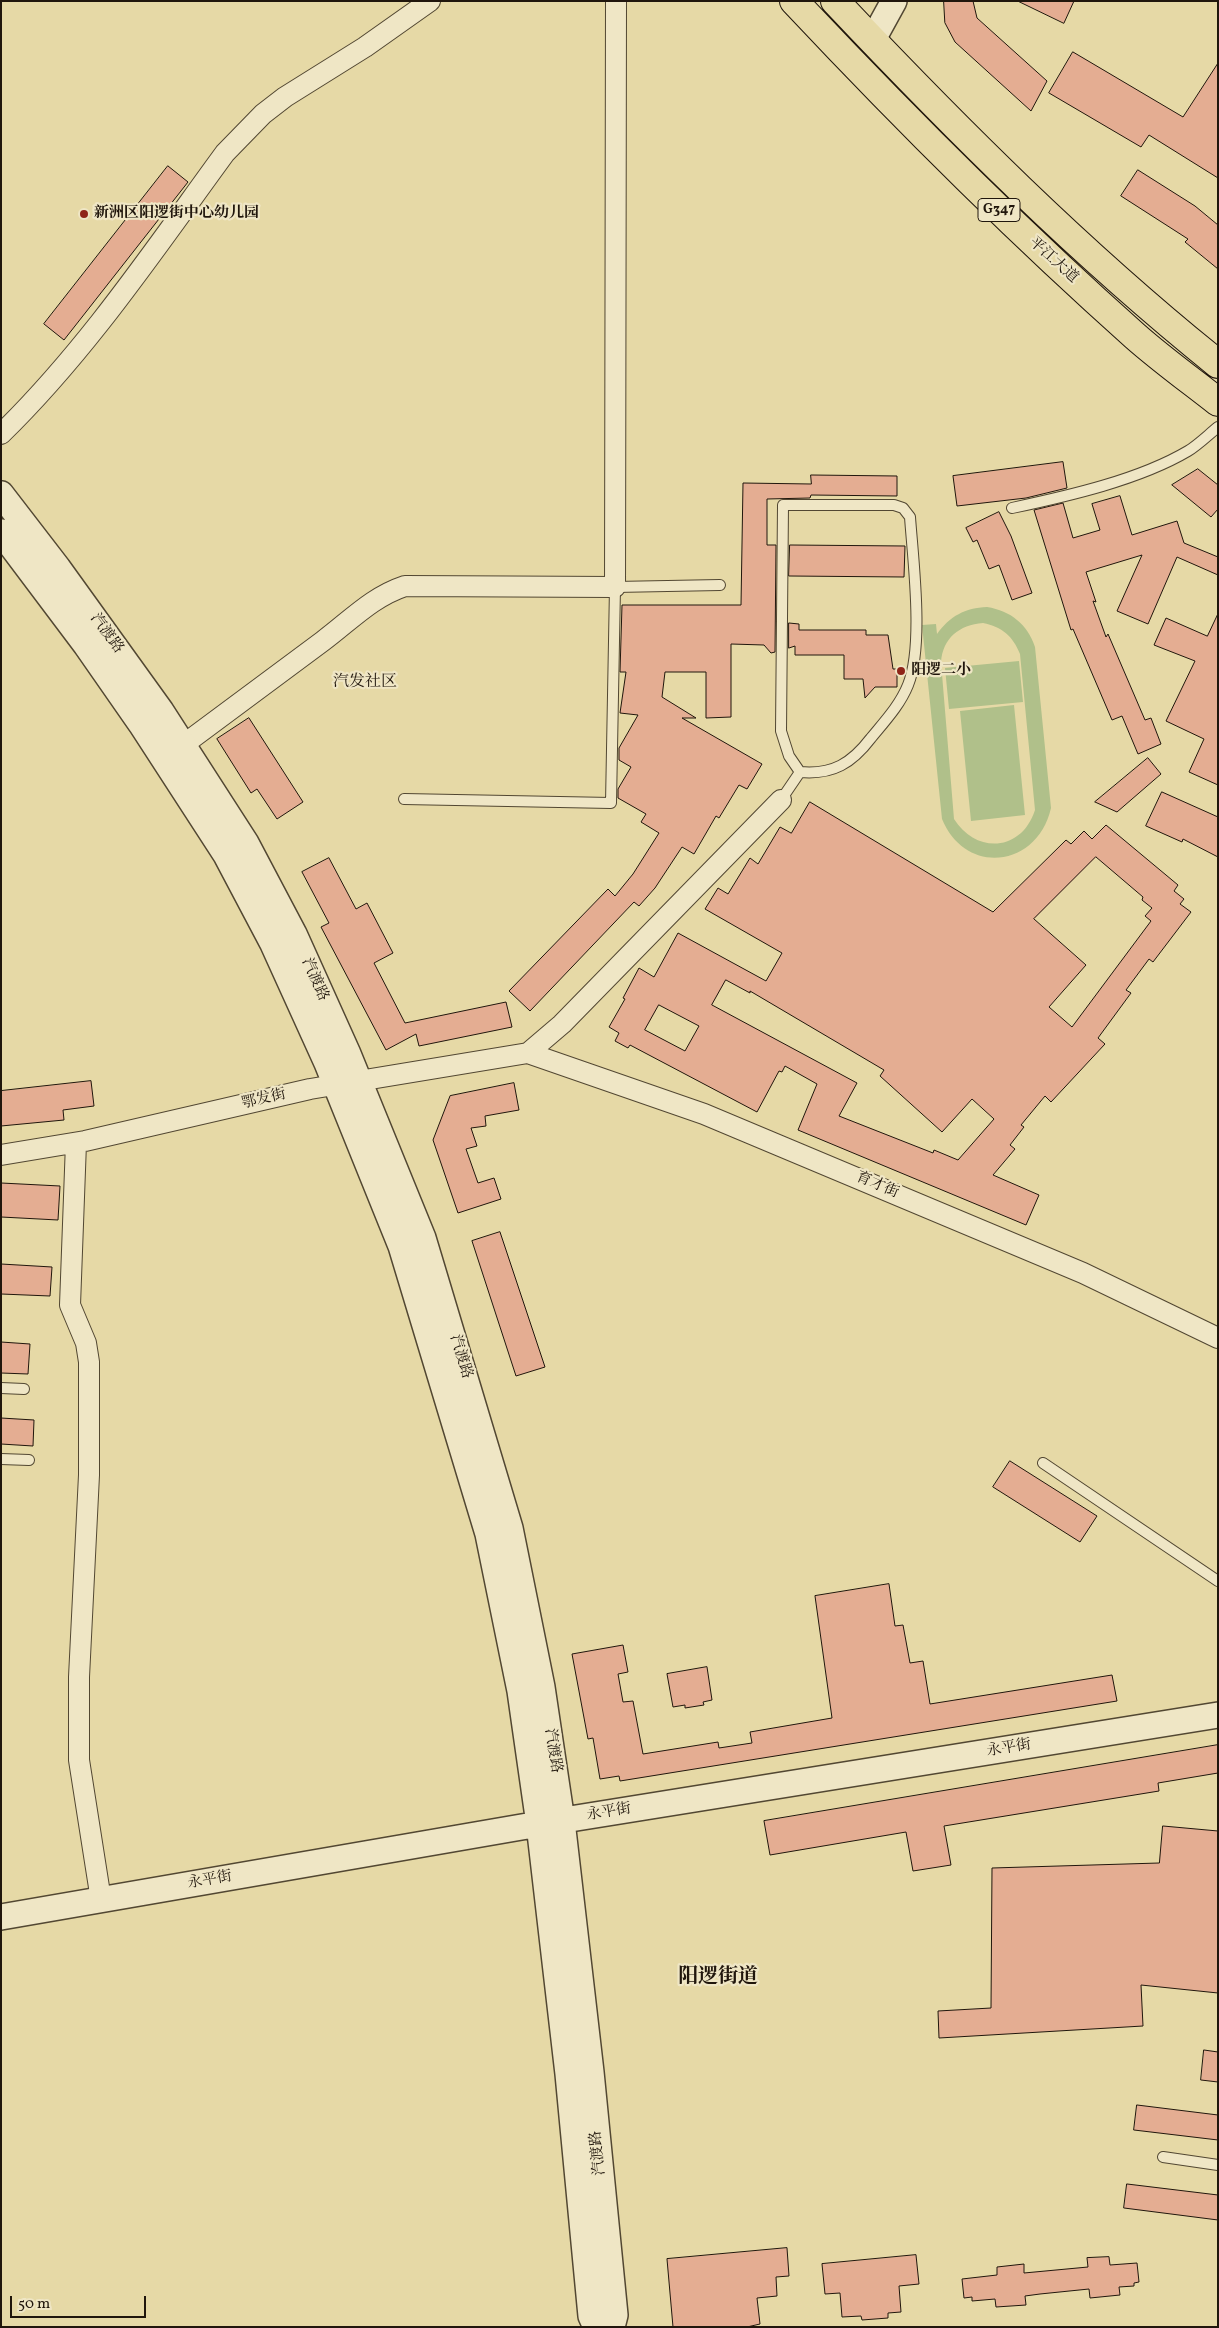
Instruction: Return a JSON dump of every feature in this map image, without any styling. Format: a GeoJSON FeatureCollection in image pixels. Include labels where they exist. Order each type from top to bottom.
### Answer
{"type":"FeatureCollection","features":[{"type":"Feature","properties":{"kind":"highway","name":"平江大道"},"geometry":{"type":"LineString","coordinates":[[794,1],[888,100],[1017,228],[1136,337],[1218,402]]}},
{"type":"Feature","properties":{"kind":"highway","name":"平江大道"},"geometry":{"type":"LineString","coordinates":[[835,1],[872,41],[1044,212],[1156,314],[1218,364]]}},
{"type":"Feature","properties":{"kind":"street"},"geometry":{"type":"LineString","coordinates":[[1,434],[57,376],[220,161],[244,133],[285,97],[365,47],[430,1]]}},
{"type":"Feature","properties":{"kind":"street"},"geometry":{"type":"LineString","coordinates":[[183,745],[328,637],[372,601],[390,591],[405,586],[615,587],[616,1]]}},
{"type":"Feature","properties":{"kind":"street"},"geometry":{"type":"LineString","coordinates":[[872,41],[894,1]]}},
{"type":"Feature","properties":{"kind":"street","name":"汽渡路"},"geometry":{"type":"LineString","coordinates":[[1,494],[104,631],[183,745],[246,843],[274,895],[347,1083],[401,1246],[488,1534],[520,1691],[551,1823],[592,2081],[615,2315],[612,2327]]}},
{"type":"Feature","properties":{"kind":"street","name":"汽渡路"},"geometry":{"type":"LineString","coordinates":[[1,532],[130,708],[226,854],[347,1083]]}},
{"type":"Feature","properties":{"kind":"street"},"geometry":{"type":"LineString","coordinates":[[528,1053],[562,1024],[781,800]]}},
{"type":"Feature","properties":{"kind":"street","name":"鄂发街"},"geometry":{"type":"LineString","coordinates":[[1,1155],[76,1143],[347,1083],[528,1053]]}},
{"type":"Feature","properties":{"kind":"street","name":"育才街"},"geometry":{"type":"LineString","coordinates":[[528,1053],[704,1114],[1083,1273],[1218,1338]]}},
{"type":"Feature","properties":{"kind":"street"},"geometry":{"type":"LineString","coordinates":[[76,1143],[70,1305],[86,1343],[89,1362],[89,1475],[80,1677],[80,1760],[101,1900]]}},
{"type":"Feature","properties":{"kind":"street","name":"永平街"},"geometry":{"type":"LineString","coordinates":[[1,1917],[551,1823],[1218,1715]]}},
{"type":"Feature","properties":{"kind":"street","name":"汽渡路"},"geometry":{"type":"LineString","coordinates":[[551,1823],[568,2074],[592,2316],[596,2327]]}},
{"type":"Feature","properties":{"kind":"lane"},"geometry":{"type":"LineString","coordinates":[[1012,508],[1079,493],[1139,473],[1188,451],[1218,427]]}},
{"type":"Feature","properties":{"kind":"lane"},"geometry":{"type":"LineString","coordinates":[[783,505],[899,506],[910,517],[915,598],[914,662],[909,683],[898,704],[859,754],[849,762],[825,772],[800,772],[788,756],[781,731],[783,505]]}},
{"type":"Feature","properties":{"kind":"lane"},"geometry":{"type":"LineString","coordinates":[[404,798],[612,803],[615,587],[720,585]]}},
{"type":"Feature","properties":{"kind":"lane"},"geometry":{"type":"LineString","coordinates":[[781,800],[800,772]]}},
{"type":"Feature","properties":{"kind":"lane"},"geometry":{"type":"LineString","coordinates":[[1,1388],[24,1389]]}},
{"type":"Feature","properties":{"kind":"lane"},"geometry":{"type":"LineString","coordinates":[[1,1459],[29,1460]]}},
{"type":"Feature","properties":{"kind":"lane"},"geometry":{"type":"LineString","coordinates":[[1044,1463],[1218,1581]]}},
{"type":"Feature","properties":{"kind":"lane"},"geometry":{"type":"LineString","coordinates":[[1163,2157],[1218,2165]]}},
{"type":"Feature","properties":{"kind":"green space"},"geometry":{"type":"Polygon","coordinates":[[[987,607],[1011,615],[1023,625],[1035,647],[1051,808],[1044,828],[1032,843],[1017,853],[1001,857],[984,857],[967,850],[953,838],[942,819],[922,625],[936,624],[937,634],[947,622],[959,614],[987,607]],[[983,623],[974,624],[954,634],[945,646],[941,662],[954,819],[964,831],[975,839],[986,843],[998,843],[1010,840],[1020,834],[1029,824],[1035,810],[1020,654],[1014,642],[1006,633],[996,627],[983,623]]]}},
{"type":"Feature","properties":{"kind":"green space"},"geometry":{"type":"Polygon","coordinates":[[[1019,661],[1023,702],[949,709],[945,668],[1019,661]]]}},
{"type":"Feature","properties":{"kind":"green space"},"geometry":{"type":"Polygon","coordinates":[[[1014,705],[1025,815],[971,821],[960,711],[1014,705]]]}},
{"type":"Feature","properties":{"kind":"building"},"geometry":{"type":"Polygon","coordinates":[[[944,1],[973,1],[977,18],[1047,81],[1031,111],[955,42],[945,23],[944,1]]]}},
{"type":"Feature","properties":{"kind":"building"},"geometry":{"type":"Polygon","coordinates":[[[1018,1],[1074,1],[1064,23],[1018,1]]]}},
{"type":"Feature","properties":{"kind":"building"},"geometry":{"type":"Polygon","coordinates":[[[1073,52],[1183,117],[1218,63],[1218,178],[1149,135],[1141,147],[1049,93],[1073,52]]]}},
{"type":"Feature","properties":{"kind":"building"},"geometry":{"type":"Polygon","coordinates":[[[168,166],[188,182],[64,340],[44,324],[168,166]]]}},
{"type":"Feature","properties":{"kind":"building"},"geometry":{"type":"Polygon","coordinates":[[[1138,170],[1195,206],[1218,225],[1218,269],[1185,242],[1188,239],[1121,196],[1138,170]]]}},
{"type":"Feature","properties":{"kind":"building"},"geometry":{"type":"Polygon","coordinates":[[[1063,462],[1067,488],[1026,498],[957,506],[953,476],[1063,462]]]}},
{"type":"Feature","properties":{"kind":"building"},"geometry":{"type":"Polygon","coordinates":[[[1198,469],[1218,485],[1218,509],[1211,517],[1172,485],[1198,469]]]}},
{"type":"Feature","properties":{"kind":"building"},"geometry":{"type":"Polygon","coordinates":[[[811,475],[897,476],[897,496],[811,495],[810,498],[767,499],[767,545],[776,545],[775,652],[771,653],[764,645],[731,644],[731,717],[706,718],[706,672],[665,672],[662,697],[696,718],[682,718],[762,764],[747,789],[739,785],[719,818],[716,816],[694,854],[682,847],[655,888],[639,906],[634,902],[530,1011],[509,991],[608,889],[615,896],[633,874],[659,833],[641,822],[646,814],[618,798],[618,789],[631,767],[619,760],[619,748],[638,715],[620,713],[626,672],[620,672],[622,605],[741,605],[743,483],[811,484],[811,475]]]}},
{"type":"Feature","properties":{"kind":"building"},"geometry":{"type":"Polygon","coordinates":[[[1120,496],[1132,535],[1177,521],[1184,543],[1218,557],[1218,575],[1177,557],[1148,624],[1117,611],[1142,555],[1086,572],[1096,602],[1093,601],[1106,637],[1108,634],[1145,720],[1151,718],[1161,744],[1138,754],[1122,716],[1112,720],[1073,629],[1071,630],[1034,510],[1063,503],[1073,538],[1100,530],[1092,504],[1120,496]]]}},
{"type":"Feature","properties":{"kind":"building"},"geometry":{"type":"Polygon","coordinates":[[[999,512],[1011,536],[1032,593],[1012,600],[999,565],[989,569],[977,540],[973,542],[966,528],[999,512]]]}},
{"type":"Feature","properties":{"kind":"building"},"geometry":{"type":"Polygon","coordinates":[[[790,545],[905,546],[904,577],[789,576],[790,545]]]}},
{"type":"Feature","properties":{"kind":"building"},"geometry":{"type":"Polygon","coordinates":[[[1218,614],[1218,785],[1189,772],[1204,739],[1166,721],[1195,661],[1154,645],[1166,618],[1207,636],[1218,614]]]}},
{"type":"Feature","properties":{"kind":"building"},"geometry":{"type":"Polygon","coordinates":[[[789,623],[799,624],[799,630],[866,630],[866,635],[888,635],[893,669],[897,669],[897,687],[875,687],[865,698],[863,679],[844,679],[844,655],[795,655],[795,646],[789,648],[789,623]]]}},
{"type":"Feature","properties":{"kind":"building"},"geometry":{"type":"Polygon","coordinates":[[[249,718],[303,802],[277,819],[257,789],[251,793],[217,739],[249,718]]]}},
{"type":"Feature","properties":{"kind":"building"},"geometry":{"type":"Polygon","coordinates":[[[1148,758],[1161,774],[1117,812],[1095,802],[1148,758]]]}},
{"type":"Feature","properties":{"kind":"building"},"geometry":{"type":"Polygon","coordinates":[[[1162,792],[1218,817],[1218,857],[1183,839],[1182,842],[1146,826],[1162,792]]]}},
{"type":"Feature","properties":{"kind":"building"},"geometry":{"type":"Polygon","coordinates":[[[810,802],[993,912],[1066,840],[1071,844],[1084,831],[1092,839],[1106,825],[1178,885],[1174,891],[1184,899],[1180,904],[1191,912],[1153,962],[1149,959],[1126,990],[1131,993],[1098,1038],[1105,1044],[1051,1102],[1045,1096],[1021,1125],[1024,1127],[1010,1145],[1015,1149],[993,1175],[1039,1195],[1026,1225],[798,1130],[817,1084],[785,1066],[782,1072],[779,1071],[757,1112],[630,1045],[628,1048],[615,1041],[619,1033],[609,1027],[625,999],[623,998],[639,968],[654,977],[678,933],[766,981],[782,953],[705,909],[718,888],[728,894],[750,858],[758,864],[780,827],[791,833],[810,802]],[[1096,857],[1034,919],[1086,965],[1049,1007],[1072,1027],[1151,921],[1145,916],[1152,908],[1142,900],[1143,897],[1096,857]],[[726,980],[712,1005],[857,1083],[839,1116],[933,1153],[934,1150],[958,1160],[994,1119],[972,1099],[942,1132],[880,1076],[884,1070],[750,991],[750,993],[726,980]],[[659,1005],[645,1030],[685,1051],[699,1026],[659,1005]]]}},
{"type":"Feature","properties":{"kind":"building"},"geometry":{"type":"Polygon","coordinates":[[[329,858],[356,909],[367,903],[393,953],[374,963],[405,1023],[506,1002],[512,1027],[419,1046],[416,1034],[386,1050],[321,927],[329,923],[302,872],[329,858]]]}},
{"type":"Feature","properties":{"kind":"building"},"geometry":{"type":"Polygon","coordinates":[[[91,1081],[94,1106],[63,1110],[64,1120],[1,1126],[1,1091],[91,1081]]]}},
{"type":"Feature","properties":{"kind":"building"},"geometry":{"type":"Polygon","coordinates":[[[514,1083],[519,1110],[485,1116],[486,1126],[471,1128],[477,1146],[466,1149],[478,1183],[494,1178],[501,1199],[458,1213],[433,1140],[450,1096],[514,1083]]]}},
{"type":"Feature","properties":{"kind":"building"},"geometry":{"type":"Polygon","coordinates":[[[1,1183],[60,1186],[58,1220],[1,1217],[1,1183]]]}},
{"type":"Feature","properties":{"kind":"building"},"geometry":{"type":"Polygon","coordinates":[[[500,1232],[545,1367],[516,1376],[472,1241],[500,1232]]]}},
{"type":"Feature","properties":{"kind":"building"},"geometry":{"type":"Polygon","coordinates":[[[1,1264],[52,1267],[50,1296],[1,1294],[1,1264]]]}},
{"type":"Feature","properties":{"kind":"building"},"geometry":{"type":"Polygon","coordinates":[[[1,1342],[30,1344],[28,1374],[1,1373],[1,1342]]]}},
{"type":"Feature","properties":{"kind":"building"},"geometry":{"type":"Polygon","coordinates":[[[1,1418],[34,1420],[33,1446],[1,1444],[1,1418]]]}},
{"type":"Feature","properties":{"kind":"building"},"geometry":{"type":"Polygon","coordinates":[[[1010,1461],[1097,1516],[1080,1542],[993,1487],[1010,1461]]]}},
{"type":"Feature","properties":{"kind":"building"},"geometry":{"type":"Polygon","coordinates":[[[889,1584],[895,1626],[903,1625],[910,1663],[923,1661],[930,1704],[1112,1675],[1117,1701],[620,1781],[619,1776],[600,1779],[593,1738],[588,1739],[572,1654],[623,1645],[628,1672],[618,1674],[623,1702],[633,1701],[643,1754],[718,1742],[719,1748],[752,1743],[750,1732],[832,1718],[815,1596],[889,1584]]]}},
{"type":"Feature","properties":{"kind":"building"},"geometry":{"type":"Polygon","coordinates":[[[707,1667],[712,1700],[703,1702],[704,1705],[685,1708],[685,1705],[673,1707],[667,1674],[707,1667]]]}},
{"type":"Feature","properties":{"kind":"building"},"geometry":{"type":"Polygon","coordinates":[[[1218,1745],[1218,1773],[1158,1783],[1159,1791],[944,1826],[951,1865],[913,1871],[906,1832],[770,1855],[764,1821],[1218,1745]]]}},
{"type":"Feature","properties":{"kind":"building"},"geometry":{"type":"Polygon","coordinates":[[[1163,1826],[1218,1831],[1218,1993],[1141,1985],[1143,2026],[939,2038],[938,2011],[991,2008],[992,1868],[1159,1863],[1163,1826]]]}},
{"type":"Feature","properties":{"kind":"building"},"geometry":{"type":"Polygon","coordinates":[[[1204,2050],[1218,2052],[1218,2082],[1201,2080],[1204,2050]]]}},
{"type":"Feature","properties":{"kind":"building"},"geometry":{"type":"Polygon","coordinates":[[[1137,2105],[1218,2115],[1218,2140],[1134,2130],[1137,2105]]]}},
{"type":"Feature","properties":{"kind":"building"},"geometry":{"type":"Polygon","coordinates":[[[1127,2184],[1218,2195],[1218,2220],[1124,2208],[1127,2184]]]}},
{"type":"Feature","properties":{"kind":"building"},"geometry":{"type":"Polygon","coordinates":[[[787,2248],[789,2276],[776,2277],[777,2296],[757,2298],[760,2324],[747,2327],[673,2327],[667,2259],[787,2248]]]}},
{"type":"Feature","properties":{"kind":"building"},"geometry":{"type":"Polygon","coordinates":[[[916,2255],[919,2284],[899,2286],[901,2312],[888,2313],[888,2318],[862,2320],[861,2316],[842,2317],[840,2293],[825,2294],[822,2264],[916,2255]]]}},
{"type":"Feature","properties":{"kind":"building"},"geometry":{"type":"Polygon","coordinates":[[[1109,2257],[1110,2265],[1137,2263],[1139,2282],[1134,2283],[1134,2286],[1119,2287],[1120,2295],[1090,2298],[1089,2289],[1025,2296],[1026,2305],[996,2307],[995,2299],[972,2301],[972,2297],[964,2298],[962,2279],[997,2275],[997,2267],[1024,2264],[1024,2273],[1088,2267],[1087,2258],[1109,2257]]]}},
{"type":"Feature","properties":{"kind":"place","name":"新洲区阳逻街中心幼儿园"},"geometry":{"type":"Point","coordinates":[84,214]}},
{"type":"Feature","properties":{"kind":"place","name":"阳逻二小"},"geometry":{"type":"Point","coordinates":[901,671]}},
{"type":"Feature","properties":{"kind":"district","name":"汽发社区"},"geometry":{"type":"Point","coordinates":[365,683]}},
{"type":"Feature","properties":{"kind":"district","name":"阳逻街道"},"geometry":{"type":"Point","coordinates":[718,1978]}}]}
